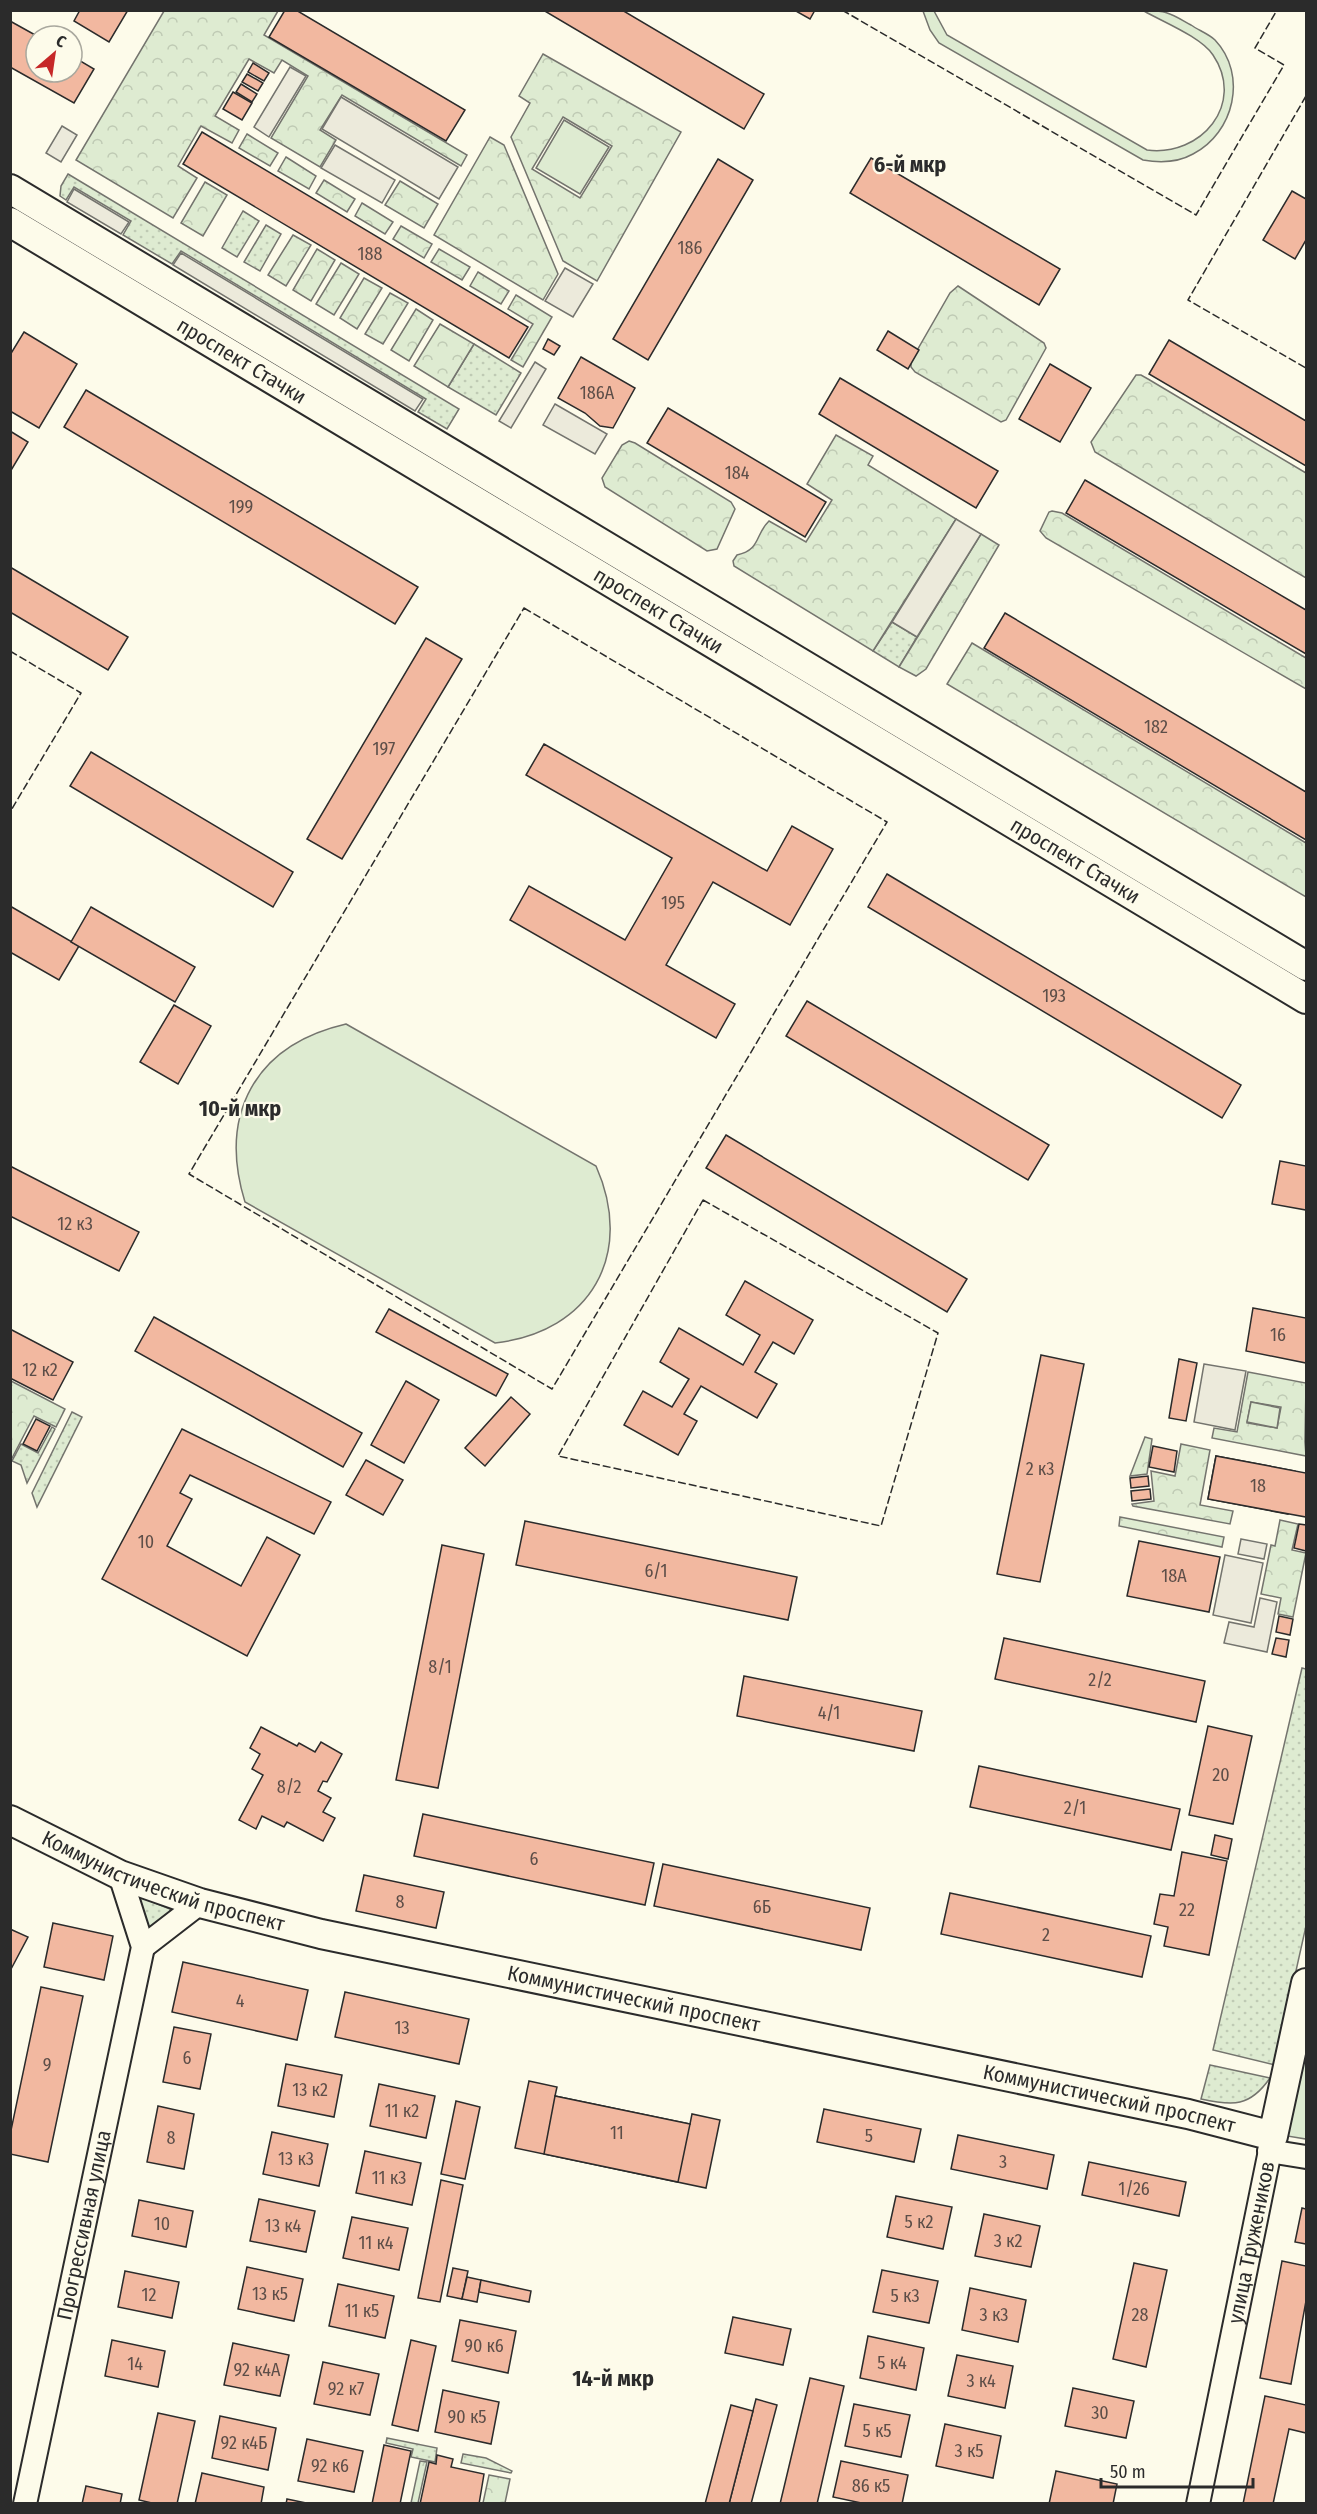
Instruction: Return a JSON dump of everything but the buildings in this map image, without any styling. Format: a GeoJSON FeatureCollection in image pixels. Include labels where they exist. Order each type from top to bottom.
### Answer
{"type":"FeatureCollection","features":[{"type":"Feature","properties":{"kind":"main road","name":"проспект Стачки"},"geometry":{"type":"LineString","coordinates":[[10,189],[1306,966]]}},
{"type":"Feature","properties":{"kind":"main road","name":"проспект Стачки"},"geometry":{"type":"LineString","coordinates":[[10,222],[1306,999]]}},
{"type":"Feature","properties":{"kind":"main road"},"geometry":{"type":"LineString","coordinates":[[586,567],[601,542]]}},
{"type":"Feature","properties":{"kind":"main road","name":"Коммунистический проспект"},"geometry":{"type":"LineString","coordinates":[[10,1820],[120,1875],[200,1903],[321,1934],[1188,2115],[1271,2143]]}},
{"type":"Feature","properties":{"kind":"main road","name":"улица Тружеников"},"geometry":{"type":"LineString","coordinates":[[1271,2143],[1306,1983]]}},
{"type":"Feature","properties":{"kind":"street"},"geometry":{"type":"LineString","coordinates":[[120,1875],[143,1947],[200,1903]]}},
{"type":"Feature","properties":{"kind":"street","name":"Прогрессивная улица"},"geometry":{"type":"LineString","coordinates":[[25,2504],[143,1947]]}},
{"type":"Feature","properties":{"kind":"street"},"geometry":{"type":"LineString","coordinates":[[1271,2143],[1306,2157]]}},
{"type":"Feature","properties":{"kind":"street","name":"улица Тружеников"},"geometry":{"type":"LineString","coordinates":[[1198,2504],[1271,2143]]}},
{"type":"Feature","properties":{"kind":"green space"},"geometry":{"type":"Polygon","coordinates":[[[164,11],[278,11],[264,35],[467,155],[461,166],[342,95],[320,130],[336,140],[320,167],[271,138],[308,76],[282,60],[274,73],[249,59],[215,116],[239,130],[232,143],[201,126],[178,166],[197,178],[173,218],[76,160],[164,11]]]}},
{"type":"Feature","properties":{"kind":"green space"},"geometry":{"type":"Polygon","coordinates":[[[923,11],[934,11],[947,35],[1147,150],[1167,150],[1185,145],[1200,136],[1213,124],[1221,108],[1224,92],[1222,73],[1207,48],[1191,36],[1144,11],[1169,14],[1213,38],[1225,54],[1231,70],[1233,86],[1232,102],[1227,118],[1207,145],[1193,154],[1168,162],[1143,160],[939,43],[930,30],[923,11]]]}},
{"type":"Feature","properties":{"kind":"green space"},"geometry":{"type":"Polygon","coordinates":[[[543,54],[681,132],[597,281],[563,261],[511,137],[530,103],[519,96],[543,54]],[[563,117],[532,169],[580,198],[612,146],[563,117]]]}},
{"type":"Feature","properties":{"kind":"green space"},"geometry":{"type":"Polygon","coordinates":[[[564,120],[609,147],[580,194],[536,168],[564,120]]]}},
{"type":"Feature","properties":{"kind":"green space"},"geometry":{"type":"Polygon","coordinates":[[[247,134],[278,153],[270,166],[239,148],[247,134]]]}},
{"type":"Feature","properties":{"kind":"green space"},"geometry":{"type":"Polygon","coordinates":[[[490,137],[504,145],[558,274],[543,300],[434,235],[490,137]]]}},
{"type":"Feature","properties":{"kind":"green space"},"geometry":{"type":"Polygon","coordinates":[[[286,157],[316,176],[309,189],[278,171],[286,157]]]}},
{"type":"Feature","properties":{"kind":"green space"},"geometry":{"type":"Polygon","coordinates":[[[68,174],[459,409],[447,429],[418,412],[426,399],[181,251],[172,264],[123,235],[131,221],[74,187],[66,200],[60,196],[61,186],[68,174]]]}},
{"type":"Feature","properties":{"kind":"green space"},"geometry":{"type":"Polygon","coordinates":[[[324,180],[355,199],[347,212],[316,193],[324,180]]]}},
{"type":"Feature","properties":{"kind":"green space"},"geometry":{"type":"Polygon","coordinates":[[[400,181],[438,204],[424,228],[385,205],[400,181]]]}},
{"type":"Feature","properties":{"kind":"green space"},"geometry":{"type":"Polygon","coordinates":[[[205,182],[227,195],[203,236],[181,223],[205,182]]]}},
{"type":"Feature","properties":{"kind":"green space"},"geometry":{"type":"Polygon","coordinates":[[[362,203],[393,222],[385,234],[355,216],[362,203]]]}},
{"type":"Feature","properties":{"kind":"green space"},"geometry":{"type":"Polygon","coordinates":[[[243,211],[259,221],[237,257],[222,248],[243,211]]]}},
{"type":"Feature","properties":{"kind":"green space"},"geometry":{"type":"Polygon","coordinates":[[[266,225],[281,234],[260,271],[244,262],[266,225]]]}},
{"type":"Feature","properties":{"kind":"green space"},"geometry":{"type":"Polygon","coordinates":[[[401,226],[432,244],[424,258],[393,239],[401,226]]]}},
{"type":"Feature","properties":{"kind":"green space"},"geometry":{"type":"Polygon","coordinates":[[[293,235],[311,245],[286,286],[268,275],[293,235]]]}},
{"type":"Feature","properties":{"kind":"green space"},"geometry":{"type":"Polygon","coordinates":[[[317,249],[335,260],[311,301],[293,290],[317,249]]]}},
{"type":"Feature","properties":{"kind":"green space"},"geometry":{"type":"Polygon","coordinates":[[[439,249],[470,267],[462,280],[431,262],[439,249]]]}},
{"type":"Feature","properties":{"kind":"green space"},"geometry":{"type":"Polygon","coordinates":[[[341,263],[359,274],[334,315],[316,304],[341,263]]]}},
{"type":"Feature","properties":{"kind":"green space"},"geometry":{"type":"Polygon","coordinates":[[[478,272],[509,291],[501,304],[470,286],[478,272]]]}},
{"type":"Feature","properties":{"kind":"green space"},"geometry":{"type":"Polygon","coordinates":[[[364,278],[382,288],[357,329],[340,318],[364,278]]]}},
{"type":"Feature","properties":{"kind":"green space"},"geometry":{"type":"Polygon","coordinates":[[[958,286],[1044,343],[1046,348],[1006,420],[1001,422],[915,372],[911,367],[911,361],[950,293],[958,286]]]}},
{"type":"Feature","properties":{"kind":"green space"},"geometry":{"type":"Polygon","coordinates":[[[390,293],[408,303],[383,344],[365,334],[390,293]]]}},
{"type":"Feature","properties":{"kind":"green space"},"geometry":{"type":"Polygon","coordinates":[[[516,295],[552,317],[523,367],[511,360],[533,324],[508,309],[516,295]]]}},
{"type":"Feature","properties":{"kind":"green space"},"geometry":{"type":"Polygon","coordinates":[[[416,309],[433,320],[409,361],[391,350],[416,309]]]}},
{"type":"Feature","properties":{"kind":"green space"},"geometry":{"type":"Polygon","coordinates":[[[440,324],[474,344],[448,387],[414,366],[440,324]]]}},
{"type":"Feature","properties":{"kind":"green space"},"geometry":{"type":"Polygon","coordinates":[[[474,344],[521,373],[496,415],[448,387],[474,344]]]}},
{"type":"Feature","properties":{"kind":"green space"},"geometry":{"type":"Polygon","coordinates":[[[1136,375],[1148,379],[1306,473],[1306,578],[1095,452],[1091,442],[1136,375]]]}},
{"type":"Feature","properties":{"kind":"green space"},"geometry":{"type":"Polygon","coordinates":[[[836,435],[873,456],[868,465],[956,519],[873,651],[734,566],[733,561],[737,555],[745,553],[754,545],[769,521],[806,542],[832,500],[807,484],[836,435]]]}},
{"type":"Feature","properties":{"kind":"green space"},"geometry":{"type":"Polygon","coordinates":[[[629,441],[731,502],[735,509],[717,549],[707,551],[605,487],[602,478],[622,445],[629,441]]]}},
{"type":"Feature","properties":{"kind":"green space"},"geometry":{"type":"Polygon","coordinates":[[[1049,512],[1062,513],[1306,658],[1306,689],[1046,538],[1040,531],[1049,512]]]}},
{"type":"Feature","properties":{"kind":"green space"},"geometry":{"type":"Polygon","coordinates":[[[981,534],[999,545],[926,669],[916,676],[899,667],[981,534]]]}},
{"type":"Feature","properties":{"kind":"green space"},"geometry":{"type":"Polygon","coordinates":[[[892,622],[917,637],[899,667],[873,651],[892,622]]]}},
{"type":"Feature","properties":{"kind":"green space"},"geometry":{"type":"Polygon","coordinates":[[[972,643],[1306,843],[1306,897],[947,684],[972,643]]]}},
{"type":"Feature","properties":{"kind":"green space"},"geometry":{"type":"Polygon","coordinates":[[[346,1024],[596,1166],[607,1198],[610,1229],[606,1258],[596,1283],[579,1305],[557,1323],[529,1336],[495,1343],[245,1202],[238,1170],[237,1140],[241,1113],[251,1088],[267,1066],[288,1048],[314,1034],[346,1024]]]}},
{"type":"Feature","properties":{"kind":"green space"},"geometry":{"type":"Polygon","coordinates":[[[1248,1372],[1306,1383],[1306,1456],[1212,1438],[1214,1428],[1237,1432],[1248,1372]],[[1251,1402],[1247,1423],[1277,1428],[1281,1407],[1251,1402]]]}},
{"type":"Feature","properties":{"kind":"green space"},"geometry":{"type":"Polygon","coordinates":[[[11,1381],[65,1409],[56,1427],[34,1416],[11,1460],[11,1381]]]}},
{"type":"Feature","properties":{"kind":"green space"},"geometry":{"type":"Polygon","coordinates":[[[1251,1402],[1280,1408],[1277,1428],[1247,1422],[1251,1402]]]}},
{"type":"Feature","properties":{"kind":"green space"},"geometry":{"type":"Polygon","coordinates":[[[72,1412],[82,1417],[37,1507],[32,1493],[72,1412]]]}},
{"type":"Feature","properties":{"kind":"green space"},"geometry":{"type":"Polygon","coordinates":[[[52,1427],[55,1429],[27,1483],[21,1465],[12,1461],[21,1444],[38,1453],[52,1427]]]}},
{"type":"Feature","properties":{"kind":"green space"},"geometry":{"type":"Polygon","coordinates":[[[1145,1437],[1152,1439],[1147,1474],[1130,1476],[1145,1437]]]}},
{"type":"Feature","properties":{"kind":"green space"},"geometry":{"type":"Polygon","coordinates":[[[1181,1444],[1210,1450],[1200,1505],[1233,1511],[1230,1524],[1133,1506],[1132,1504],[1154,1501],[1151,1471],[1175,1476],[1181,1444]]]}},
{"type":"Feature","properties":{"kind":"green space"},"geometry":{"type":"Polygon","coordinates":[[[1120,1517],[1224,1537],[1222,1547],[1119,1526],[1120,1517]]]}},
{"type":"Feature","properties":{"kind":"green space"},"geometry":{"type":"Polygon","coordinates":[[[1280,1520],[1298,1524],[1292,1550],[1306,1553],[1293,1617],[1278,1614],[1281,1598],[1261,1594],[1271,1545],[1275,1546],[1280,1520]]]}},
{"type":"Feature","properties":{"kind":"green space"},"geometry":{"type":"Polygon","coordinates":[[[1302,1668],[1306,1669],[1306,1926],[1275,2065],[1213,2050],[1302,1668]]]}},
{"type":"Feature","properties":{"kind":"green space"},"geometry":{"type":"Polygon","coordinates":[[[143,1898],[170,1909],[171,1914],[145,1932],[137,1899],[143,1898]]]}},
{"type":"Feature","properties":{"kind":"green space"},"geometry":{"type":"Polygon","coordinates":[[[1306,2043],[1306,2139],[1287,2136],[1306,2043]]]}},
{"type":"Feature","properties":{"kind":"green space"},"geometry":{"type":"Polygon","coordinates":[[[1210,2065],[1270,2078],[1263,2088],[1240,2102],[1222,2103],[1201,2099],[1210,2065]]]}},
{"type":"Feature","properties":{"kind":"green space"},"geometry":{"type":"Polygon","coordinates":[[[387,2438],[437,2448],[435,2462],[411,2457],[413,2449],[386,2443],[387,2438]]]}},
{"type":"Feature","properties":{"kind":"green space"},"geometry":{"type":"Polygon","coordinates":[[[463,2454],[486,2458],[512,2471],[511,2473],[461,2463],[463,2454]]]}},
{"type":"Feature","properties":{"kind":"green space"},"geometry":{"type":"Polygon","coordinates":[[[420,2461],[427,2462],[418,2503],[411,2503],[420,2461]]]}},
{"type":"Feature","properties":{"kind":"green space"},"geometry":{"type":"Polygon","coordinates":[[[489,2475],[510,2479],[505,2503],[483,2503],[489,2475]]]}},
{"type":"Feature","properties":{"kind":"shaded area"},"geometry":{"type":"Polygon","coordinates":[[[290,67],[306,76],[269,137],[254,127],[290,67]]]}},
{"type":"Feature","properties":{"kind":"shaded area"},"geometry":{"type":"Polygon","coordinates":[[[341,97],[458,167],[439,199],[322,129],[341,97]]]}},
{"type":"Feature","properties":{"kind":"shaded area"},"geometry":{"type":"Polygon","coordinates":[[[62,126],[77,135],[61,162],[46,153],[62,126]]]}},
{"type":"Feature","properties":{"kind":"shaded area"},"geometry":{"type":"Polygon","coordinates":[[[335,145],[395,180],[382,203],[321,168],[335,145]]]}},
{"type":"Feature","properties":{"kind":"shaded area"},"geometry":{"type":"Polygon","coordinates":[[[74,189],[129,222],[121,234],[67,202],[74,189]]]}},
{"type":"Feature","properties":{"kind":"shaded area"},"geometry":{"type":"Polygon","coordinates":[[[181,253],[423,399],[415,411],[173,265],[181,253]]]}},
{"type":"Feature","properties":{"kind":"shaded area"},"geometry":{"type":"Polygon","coordinates":[[[565,268],[593,284],[573,317],[545,301],[565,268]]]}},
{"type":"Feature","properties":{"kind":"shaded area"},"geometry":{"type":"Polygon","coordinates":[[[535,362],[546,369],[511,428],[499,421],[535,362]]]}},
{"type":"Feature","properties":{"kind":"shaded area"},"geometry":{"type":"Polygon","coordinates":[[[555,404],[607,434],[595,454],[543,425],[555,404]]]}},
{"type":"Feature","properties":{"kind":"shaded area"},"geometry":{"type":"Polygon","coordinates":[[[956,519],[981,534],[917,637],[892,622],[956,519]]]}},
{"type":"Feature","properties":{"kind":"shaded area"},"geometry":{"type":"Polygon","coordinates":[[[1204,1364],[1246,1371],[1235,1430],[1194,1422],[1204,1364]]]}},
{"type":"Feature","properties":{"kind":"shaded area"},"geometry":{"type":"Polygon","coordinates":[[[1241,1539],[1267,1544],[1264,1559],[1238,1554],[1241,1539]]]}},
{"type":"Feature","properties":{"kind":"shaded area"},"geometry":{"type":"Polygon","coordinates":[[[1225,1555],[1263,1563],[1251,1623],[1213,1615],[1225,1555]]]}},
{"type":"Feature","properties":{"kind":"shaded area"},"geometry":{"type":"Polygon","coordinates":[[[1260,1598],[1277,1602],[1267,1652],[1224,1643],[1229,1622],[1254,1627],[1260,1598]]]}},
{"type":"Feature","properties":{"kind":"fence"},"geometry":{"type":"LineString","coordinates":[[842,10],[1196,215],[1284,65],[1255,48],[1277,10]]}},
{"type":"Feature","properties":{"kind":"fence"},"geometry":{"type":"LineString","coordinates":[[1306,96],[1188,300],[1306,368]]}},
{"type":"Feature","properties":{"kind":"fence"},"geometry":{"type":"LineString","coordinates":[[524,608],[887,822],[552,1389],[189,1174],[524,608]]}},
{"type":"Feature","properties":{"kind":"fence"},"geometry":{"type":"LineString","coordinates":[[10,651],[81,693],[10,812]]}},
{"type":"Feature","properties":{"kind":"fence"},"geometry":{"type":"LineString","coordinates":[[703,1200],[938,1333],[881,1526],[558,1456],[703,1200]]}},
{"type":"Feature","properties":{"kind":"district","name":"6-й мкр"},"geometry":{"type":"Point","coordinates":[910,164]}},
{"type":"Feature","properties":{"kind":"district","name":"10-й мкр"},"geometry":{"type":"Point","coordinates":[240,1108]}},
{"type":"Feature","properties":{"kind":"district","name":"14-й мкр"},"geometry":{"type":"Point","coordinates":[613,2378]}}]}
